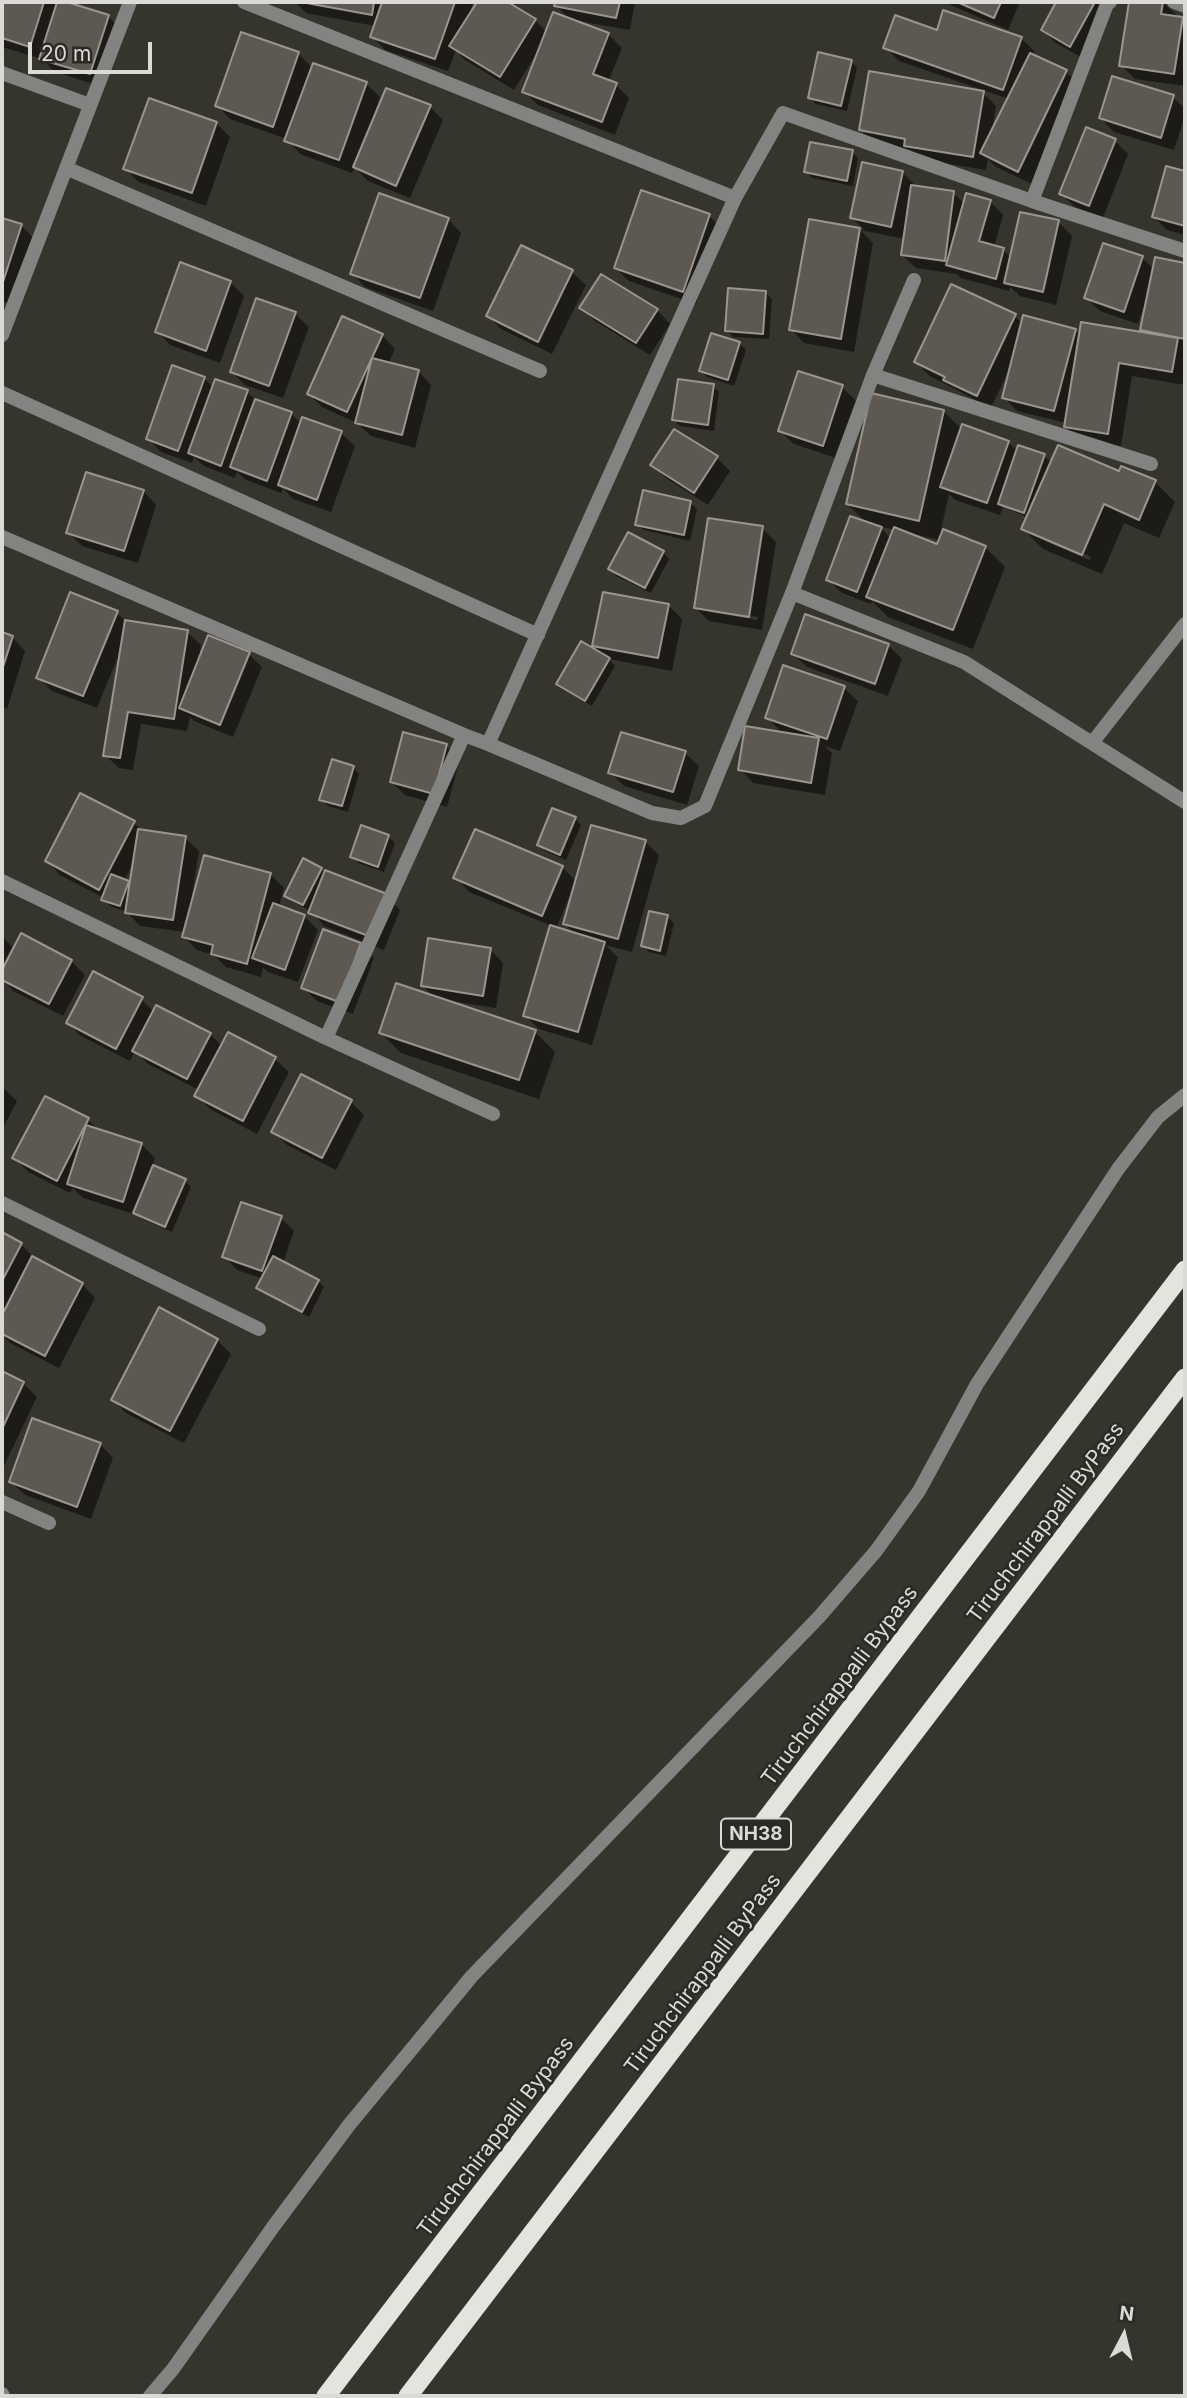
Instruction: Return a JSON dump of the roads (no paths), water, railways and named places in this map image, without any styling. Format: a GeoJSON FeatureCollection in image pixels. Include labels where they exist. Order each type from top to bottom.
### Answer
{"type":"FeatureCollection","features":[{"type":"Feature","properties":{"kind":"highway","name":"Tiruchchirappalli Bypass"},"geometry":{"type":"LineString","coordinates":[[326,2396],[1185,1270]]}},
{"type":"Feature","properties":{"kind":"highway","name":"Tiruchchirappalli ByPass"},"geometry":{"type":"LineString","coordinates":[[408,2396],[1185,1378]]}},
{"type":"Feature","properties":{"kind":"street"},"geometry":{"type":"LineString","coordinates":[[2,335],[6,312],[66,168],[130,2]]}},
{"type":"Feature","properties":{"kind":"street"},"geometry":{"type":"LineString","coordinates":[[244,2],[735,198]]}},
{"type":"Feature","properties":{"kind":"street"},"geometry":{"type":"LineString","coordinates":[[1032,201],[1110,2]]}},
{"type":"Feature","properties":{"kind":"street"},"geometry":{"type":"LineString","coordinates":[[1174,2],[1185,6]]}},
{"type":"Feature","properties":{"kind":"street"},"geometry":{"type":"LineString","coordinates":[[2,73],[90,105]]}},
{"type":"Feature","properties":{"kind":"street"},"geometry":{"type":"LineString","coordinates":[[488,744],[735,198],[783,113],[1032,201],[1185,251]]}},
{"type":"Feature","properties":{"kind":"street"},"geometry":{"type":"LineString","coordinates":[[66,168],[540,371]]}},
{"type":"Feature","properties":{"kind":"street"},"geometry":{"type":"LineString","coordinates":[[2,537],[652,813],[681,818],[705,806],[792,593],[873,375],[914,280]]}},
{"type":"Feature","properties":{"kind":"street"},"geometry":{"type":"LineString","coordinates":[[873,375],[1151,464]]}},
{"type":"Feature","properties":{"kind":"street"},"geometry":{"type":"LineString","coordinates":[[2,393],[538,635]]}},
{"type":"Feature","properties":{"kind":"street"},"geometry":{"type":"LineString","coordinates":[[792,593],[964,662],[1185,803]]}},
{"type":"Feature","properties":{"kind":"street"},"geometry":{"type":"LineString","coordinates":[[1092,743],[1185,624]]}},
{"type":"Feature","properties":{"kind":"street"},"geometry":{"type":"LineString","coordinates":[[326,1038],[464,735]]}},
{"type":"Feature","properties":{"kind":"street"},"geometry":{"type":"LineString","coordinates":[[2,881],[326,1038],[493,1114]]}},
{"type":"Feature","properties":{"kind":"street"},"geometry":{"type":"LineString","coordinates":[[150,2396],[173,2369],[349,2125],[472,1976],[819,1616],[876,1551],[919,1491],[977,1384],[1103,1191],[1158,1117],[1185,1094]]}},
{"type":"Feature","properties":{"kind":"street"},"geometry":{"type":"LineString","coordinates":[[2,1203],[259,1329]]}},
{"type":"Feature","properties":{"kind":"street"},"geometry":{"type":"LineString","coordinates":[[2,1502],[49,1523]]}}]}
